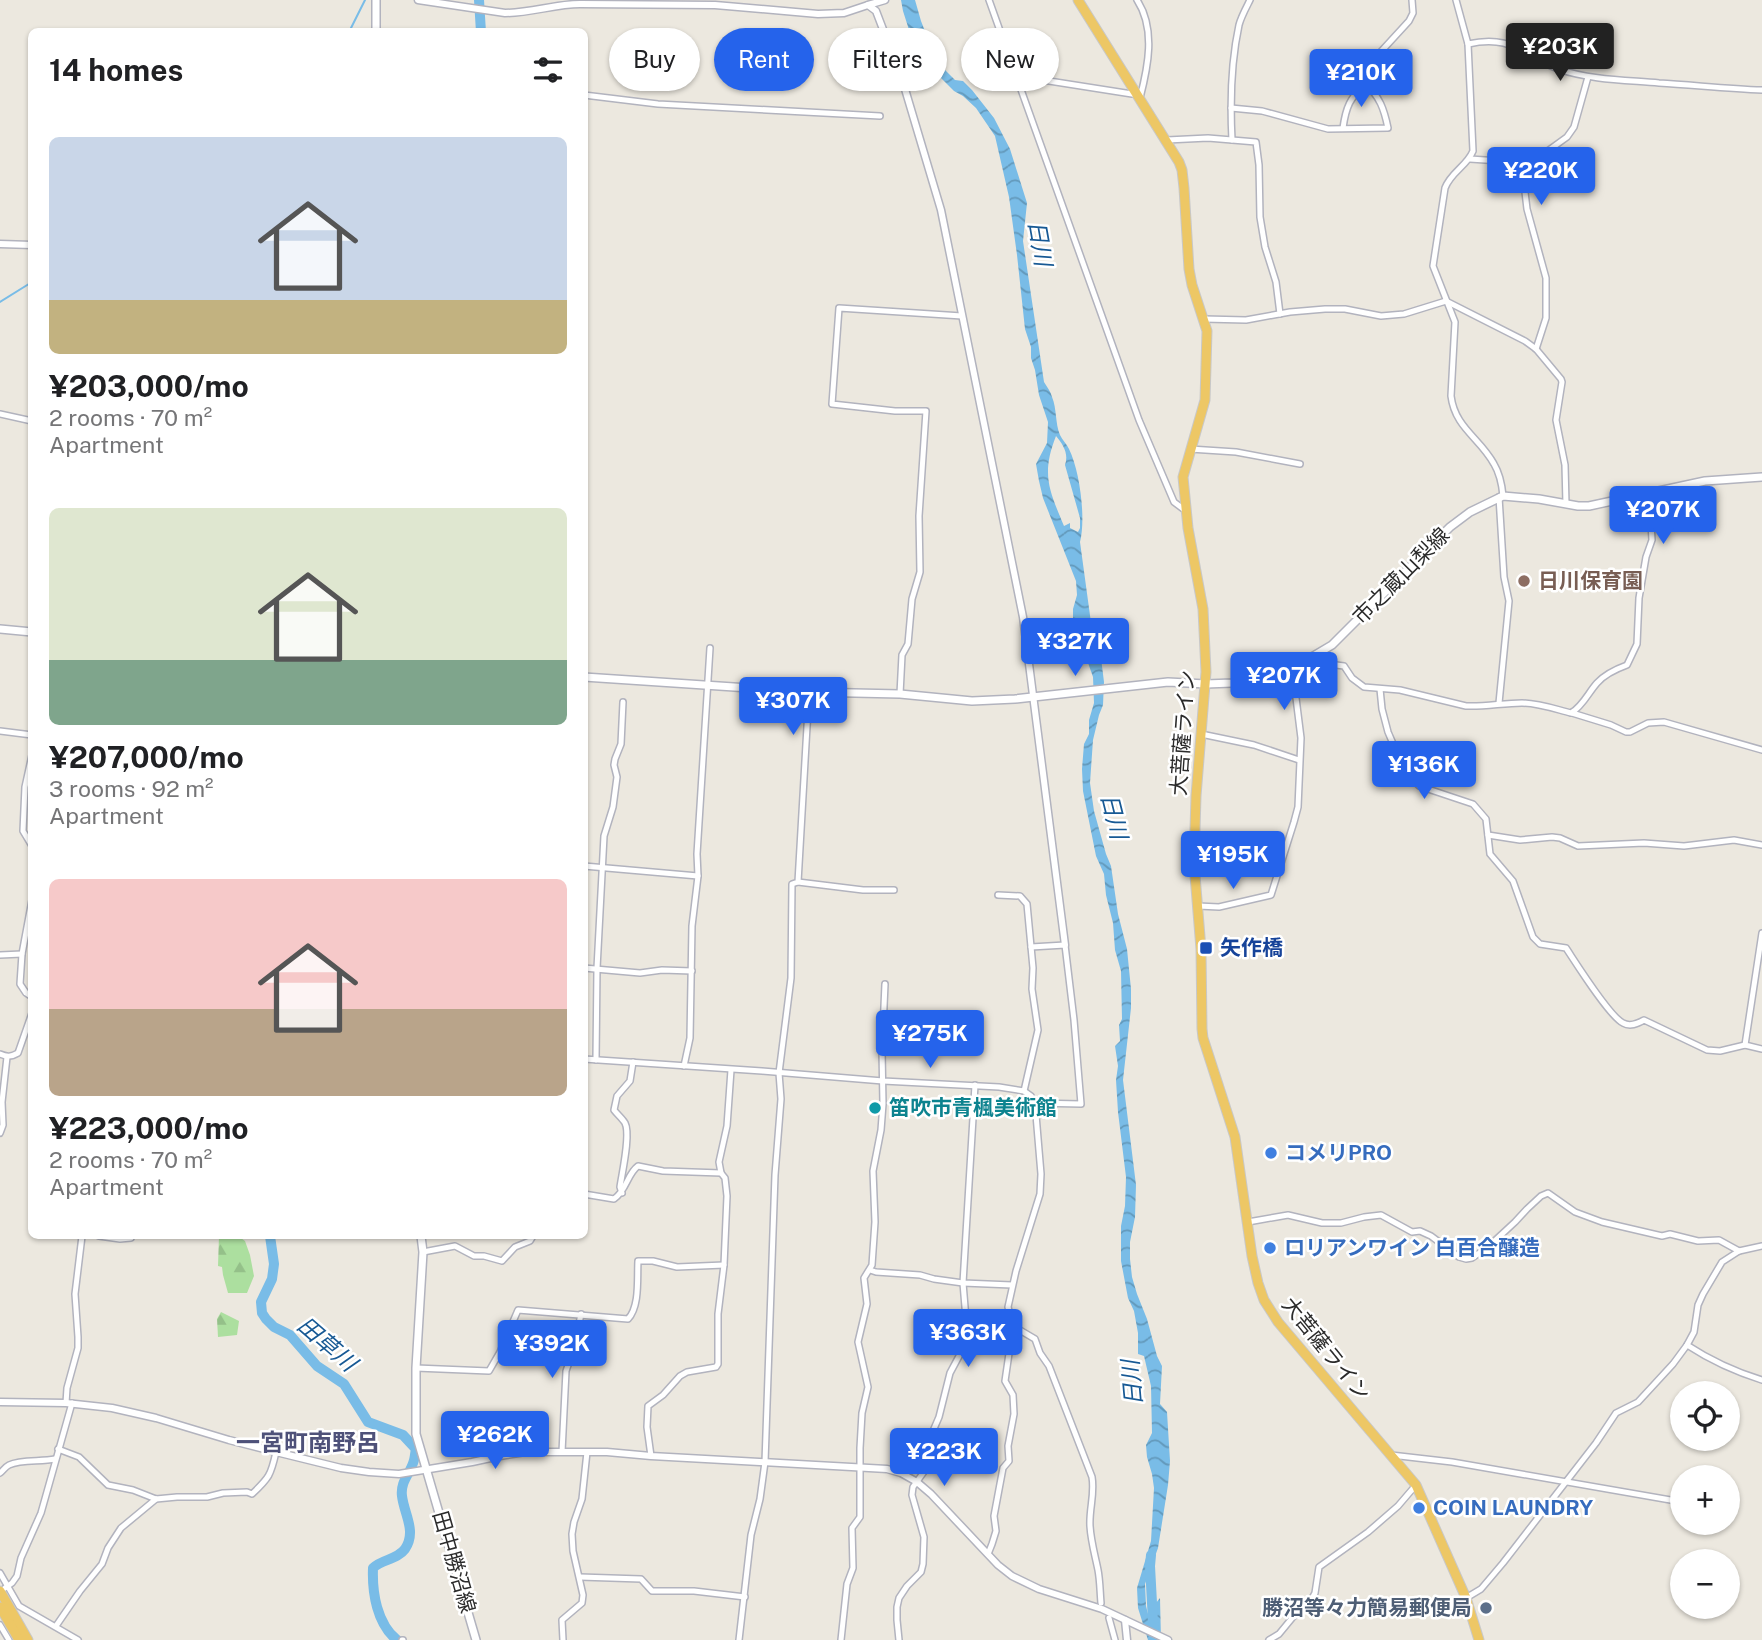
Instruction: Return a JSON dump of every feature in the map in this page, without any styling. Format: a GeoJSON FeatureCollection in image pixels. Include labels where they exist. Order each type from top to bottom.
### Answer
{"type":"FeatureCollection","features":[{"type":"Feature","properties":{"kind":"highway","name":"大菩薩ライン"},"geometry":{"type":"LineString","coordinates":[[1078,0],[1167,140],[1182,170],[1189,269],[1207,331],[1206,388],[1202,413],[1183,477],[1186,511],[1203,609],[1206,684],[1200,734],[1194,863],[1203,1038],[1235,1137],[1258,1283],[1270,1311],[1416,1485],[1466,1598],[1479,1640]]}},
{"type":"Feature","properties":{"kind":"highway"},"geometry":{"type":"LineString","coordinates":[[4,1588],[28,1640]]}},
{"type":"Feature","properties":{"kind":"highway"},"geometry":{"type":"LineString","coordinates":[[0,1607],[19,1640]]}},
{"type":"Feature","properties":{"kind":"main road"},"geometry":{"type":"LineString","coordinates":[[376,0],[376,28]]}},
{"type":"Feature","properties":{"kind":"main road"},"geometry":{"type":"LineString","coordinates":[[1501,496],[1589,506],[1705,481],[1762,477]]}},
{"type":"Feature","properties":{"kind":"main road","name":"市之蔵山梨線"},"geometry":{"type":"LineString","coordinates":[[588,677],[809,692],[900,694],[972,701],[1016,699],[1168,682],[1206,684],[1257,680],[1305,662],[1340,638],[1455,522],[1501,496]]}},
{"type":"Feature","properties":{"kind":"main road"},"geometry":{"type":"LineString","coordinates":[[0,629],[28,632]]}},
{"type":"Feature","properties":{"kind":"main road","name":"田中勝沼線"},"geometry":{"type":"LineString","coordinates":[[421,1239],[416,1434],[476,1640]]}},
{"type":"Feature","properties":{"kind":"street"},"geometry":{"type":"LineString","coordinates":[[418,0],[490,12],[519,13],[563,4],[715,5],[818,15],[844,13],[884,0]]}},
{"type":"Feature","properties":{"kind":"street"},"geometry":{"type":"LineString","coordinates":[[989,0],[999,28]]}},
{"type":"Feature","properties":{"kind":"street"},"geometry":{"type":"LineString","coordinates":[[1059,83],[1139,95],[1147,69],[1149,49],[1147,27],[1137,0]]}},
{"type":"Feature","properties":{"kind":"street"},"geometry":{"type":"LineString","coordinates":[[1232,140],[1231,108],[1236,48],[1240,23],[1250,0]]}},
{"type":"Feature","properties":{"kind":"street"},"geometry":{"type":"LineString","coordinates":[[1343,128],[1348,104],[1365,83],[1365,69],[1409,21],[1413,13],[1412,0]]}},
{"type":"Feature","properties":{"kind":"street"},"geometry":{"type":"LineString","coordinates":[[1456,0],[1468,44],[1474,140],[1470,159],[1457,170],[1445,188],[1433,267],[1455,321],[1452,408],[1461,424],[1495,465],[1501,481],[1504,576],[1509,601],[1499,704]]}},
{"type":"Feature","properties":{"kind":"street"},"geometry":{"type":"LineString","coordinates":[[868,5],[876,12],[902,79],[941,210],[1021,608],[1065,945],[1081,1104],[1035,1103]]}},
{"type":"Feature","properties":{"kind":"street"},"geometry":{"type":"LineString","coordinates":[[1468,44],[1484,40],[1517,47],[1544,63],[1588,77],[1762,90]]}},
{"type":"Feature","properties":{"kind":"street"},"geometry":{"type":"LineString","coordinates":[[1470,159],[1531,163],[1567,137],[1574,127],[1588,77]]}},
{"type":"Feature","properties":{"kind":"street"},"geometry":{"type":"LineString","coordinates":[[1231,108],[1262,111],[1328,129],[1388,128],[1383,107],[1365,83]]}},
{"type":"Feature","properties":{"kind":"street"},"geometry":{"type":"LineString","coordinates":[[1021,91],[1139,420],[1174,502],[1186,511]]}},
{"type":"Feature","properties":{"kind":"street"},"geometry":{"type":"LineString","coordinates":[[588,95],[658,104],[880,116]]}},
{"type":"Feature","properties":{"kind":"street"},"geometry":{"type":"LineString","coordinates":[[1167,140],[1194,138],[1256,142],[1260,217],[1265,247],[1276,282],[1280,314]]}},
{"type":"Feature","properties":{"kind":"street"},"geometry":{"type":"LineString","coordinates":[[1531,163],[1525,192],[1527,209],[1546,278],[1546,318],[1536,349]]}},
{"type":"Feature","properties":{"kind":"street"},"geometry":{"type":"LineString","coordinates":[[0,244],[28,245]]}},
{"type":"Feature","properties":{"kind":"street"},"geometry":{"type":"LineString","coordinates":[[1204,319],[1246,320],[1325,309],[1345,309],[1381,316],[1405,314],[1446,301],[1525,341],[1536,349],[1562,382],[1556,420],[1565,465],[1566,504]]}},
{"type":"Feature","properties":{"kind":"street"},"geometry":{"type":"LineString","coordinates":[[900,694],[902,655],[908,644],[912,599],[920,572],[919,516],[926,411],[895,411],[832,404],[839,308],[962,316]]}},
{"type":"Feature","properties":{"kind":"street"},"geometry":{"type":"LineString","coordinates":[[0,414],[28,420]]}},
{"type":"Feature","properties":{"kind":"street"},"geometry":{"type":"LineString","coordinates":[[1191,449],[1236,452],[1300,464]]}},
{"type":"Feature","properties":{"kind":"street"},"geometry":{"type":"LineString","coordinates":[[1570,713],[1587,698],[1598,682],[1627,664],[1637,643],[1639,598],[1646,557],[1652,540],[1644,494]]}},
{"type":"Feature","properties":{"kind":"street"},"geometry":{"type":"LineString","coordinates":[[684,1066],[690,1038],[692,926],[698,876],[710,648]]}},
{"type":"Feature","properties":{"kind":"street"},"geometry":{"type":"LineString","coordinates":[[1305,662],[1344,666],[1364,687],[1400,690],[1466,706],[1525,703],[1570,713],[1626,732],[1648,723],[1664,722],[1762,750]]}},
{"type":"Feature","properties":{"kind":"street"},"geometry":{"type":"LineString","coordinates":[[1198,906],[1219,907],[1271,895],[1296,814],[1299,793],[1301,738],[1295,665]]}},
{"type":"Feature","properties":{"kind":"street"},"geometry":{"type":"LineString","coordinates":[[1380,689],[1388,732],[1408,775],[1419,786],[1473,804],[1486,820],[1490,854],[1513,881],[1533,937],[1540,944],[1566,948],[1609,1010],[1622,1023],[1635,1025],[1644,1020],[1707,1049],[1720,1051],[1745,1045],[1762,1049]]}},
{"type":"Feature","properties":{"kind":"street"},"geometry":{"type":"LineString","coordinates":[[798,882],[809,692]]}},
{"type":"Feature","properties":{"kind":"street"},"geometry":{"type":"LineString","coordinates":[[596,1060],[597,968],[604,836],[613,807],[617,777],[614,765],[621,744],[623,702]]}},
{"type":"Feature","properties":{"kind":"street"},"geometry":{"type":"LineString","coordinates":[[0,731],[28,734]]}},
{"type":"Feature","properties":{"kind":"street"},"geometry":{"type":"LineString","coordinates":[[1200,734],[1254,745],[1299,760]]}},
{"type":"Feature","properties":{"kind":"street"},"geometry":{"type":"LineString","coordinates":[[28,776],[23,831],[28,839]]}},
{"type":"Feature","properties":{"kind":"street"},"geometry":{"type":"LineString","coordinates":[[23,831],[28,832]]}},
{"type":"Feature","properties":{"kind":"street"},"geometry":{"type":"LineString","coordinates":[[1488,835],[1520,840],[1552,837],[1578,846],[1644,843],[1684,846],[1734,840],[1762,845]]}},
{"type":"Feature","properties":{"kind":"street"},"geometry":{"type":"LineString","coordinates":[[588,866],[698,876]]}},
{"type":"Feature","properties":{"kind":"street"},"geometry":{"type":"LineString","coordinates":[[739,1640],[751,1535],[765,1462],[775,1175],[781,1099],[779,1073],[791,978],[792,884],[798,882],[894,891]]}},
{"type":"Feature","properties":{"kind":"street"},"geometry":{"type":"LineString","coordinates":[[998,895],[1020,896],[1027,904],[1032,989],[1038,1030],[1024,1091]]}},
{"type":"Feature","properties":{"kind":"street"},"geometry":{"type":"LineString","coordinates":[[28,922],[20,984],[28,994]]}},
{"type":"Feature","properties":{"kind":"street"},"geometry":{"type":"LineString","coordinates":[[1745,1045],[1762,933]]}},
{"type":"Feature","properties":{"kind":"street"},"geometry":{"type":"LineString","coordinates":[[1031,947],[1065,945]]}},
{"type":"Feature","properties":{"kind":"street"},"geometry":{"type":"LineString","coordinates":[[0,955],[22,954]]}},
{"type":"Feature","properties":{"kind":"street"},"geometry":{"type":"LineString","coordinates":[[588,968],[640,973],[662,970],[692,971]]}},
{"type":"Feature","properties":{"kind":"street"},"geometry":{"type":"LineString","coordinates":[[841,1640],[848,1584],[853,1568],[852,1528],[860,1517],[862,1413],[868,1387],[858,1342],[867,1304],[864,1278],[872,1265],[875,1222],[873,1171],[881,1130],[885,984]]}},
{"type":"Feature","properties":{"kind":"street"},"geometry":{"type":"LineString","coordinates":[[0,1133],[3,1125],[3,1056],[18,1053],[28,1024]]}},
{"type":"Feature","properties":{"kind":"street"},"geometry":{"type":"LineString","coordinates":[[588,1059],[883,1082],[975,1085],[1024,1091],[1031,1096],[1035,1103],[1040,1194],[1012,1285],[1008,1307],[1013,1326],[1005,1381],[1013,1395],[1013,1414],[1008,1446],[1009,1461],[1003,1468],[1000,1480],[993,1516],[996,1531],[988,1554]]}},
{"type":"Feature","properties":{"kind":"street"},"geometry":{"type":"LineString","coordinates":[[622,1193],[620,1187],[627,1141],[626,1127],[614,1110],[617,1096],[630,1081],[633,1062]]}},
{"type":"Feature","properties":{"kind":"street"},"geometry":{"type":"LineString","coordinates":[[650,1457],[648,1406],[663,1395],[680,1376],[687,1372],[716,1367],[718,1364],[718,1314],[724,1265],[727,1196],[725,1178],[720,1173],[719,1162],[727,1126],[731,1070]]}},
{"type":"Feature","properties":{"kind":"street"},"geometry":{"type":"LineString","coordinates":[[899,1640],[899,1598],[921,1572],[923,1564],[924,1537],[912,1495],[913,1487],[926,1469],[930,1438],[939,1416],[950,1373],[965,1345],[967,1331],[963,1283],[975,1085]]}},
{"type":"Feature","properties":{"kind":"street"},"geometry":{"type":"LineString","coordinates":[[588,1195],[614,1199],[622,1193],[632,1171],[638,1166],[663,1171],[720,1173]]}},
{"type":"Feature","properties":{"kind":"street"},"geometry":{"type":"LineString","coordinates":[[1248,1222],[1288,1215],[1322,1223],[1341,1223],[1381,1215],[1412,1232],[1420,1231],[1431,1236],[1458,1257],[1466,1259],[1488,1247],[1541,1196],[1548,1193],[1575,1212],[1602,1222],[1662,1236],[1670,1234],[1698,1241],[1719,1240],[1739,1251]]}},
{"type":"Feature","properties":{"kind":"street"},"geometry":{"type":"LineString","coordinates":[[4,1588],[17,1576],[21,1558],[41,1513],[69,1403],[67,1388],[78,1348],[74,1302],[82,1239]]}},
{"type":"Feature","properties":{"kind":"street"},"geometry":{"type":"LineString","coordinates":[[423,1252],[455,1247],[474,1256],[502,1261],[515,1247],[531,1239]]}},
{"type":"Feature","properties":{"kind":"street"},"geometry":{"type":"LineString","coordinates":[[1466,1598],[1481,1589],[1566,1483],[1616,1413],[1638,1402],[1673,1364],[1694,1332],[1698,1305],[1722,1262],[1739,1251],[1762,1247]]}},
{"type":"Feature","properties":{"kind":"street"},"geometry":{"type":"LineString","coordinates":[[416,1368],[489,1371],[518,1310],[628,1319],[632,1314],[637,1289],[638,1261],[653,1261],[677,1267],[724,1265]]}},
{"type":"Feature","properties":{"kind":"street"},"geometry":{"type":"LineString","coordinates":[[870,1270],[963,1283],[1012,1285]]}},
{"type":"Feature","properties":{"kind":"street"},"geometry":{"type":"LineString","coordinates":[[562,1452],[566,1371],[581,1314]]}},
{"type":"Feature","properties":{"kind":"street"},"geometry":{"type":"LineString","coordinates":[[1013,1326],[1034,1339],[1049,1366],[1092,1477],[1094,1490],[1089,1512],[1090,1530],[1098,1568],[1101,1603]]}},
{"type":"Feature","properties":{"kind":"street"},"geometry":{"type":"LineString","coordinates":[[1687,1345],[1709,1358],[1762,1380]]}},
{"type":"Feature","properties":{"kind":"street"},"geometry":{"type":"LineString","coordinates":[[0,1402],[69,1403],[112,1408],[354,1470],[399,1474],[525,1452],[607,1452],[650,1457],[887,1469],[917,1482],[998,1565],[1025,1583],[1102,1609],[1168,1640]]}},
{"type":"Feature","properties":{"kind":"street"},"geometry":{"type":"LineString","coordinates":[[58,1449],[79,1457],[108,1485],[133,1490],[156,1499],[207,1497],[223,1493],[252,1494],[268,1479],[276,1452]]}},
{"type":"Feature","properties":{"kind":"street"},"geometry":{"type":"LineString","coordinates":[[563,1640],[562,1620],[582,1603],[583,1595],[572,1534],[582,1499],[587,1452]]}},
{"type":"Feature","properties":{"kind":"street"},"geometry":{"type":"LineString","coordinates":[[1391,1455],[1452,1462],[1670,1500]]}},
{"type":"Feature","properties":{"kind":"street"},"geometry":{"type":"LineString","coordinates":[[0,1473],[9,1465],[55,1459]]}},
{"type":"Feature","properties":{"kind":"street"},"geometry":{"type":"LineString","coordinates":[[1269,1640],[1279,1634],[1293,1617],[1311,1602],[1319,1567],[1368,1532],[1398,1506],[1416,1485]]}},
{"type":"Feature","properties":{"kind":"street"},"geometry":{"type":"LineString","coordinates":[[56,1626],[102,1564],[108,1548],[121,1528],[156,1499]]}},
{"type":"Feature","properties":{"kind":"street"},"geometry":{"type":"LineString","coordinates":[[0,1573],[4,1588],[19,1606],[78,1640]]}},
{"type":"Feature","properties":{"kind":"street"},"geometry":{"type":"LineString","coordinates":[[580,1577],[641,1579],[652,1591],[694,1591],[745,1597]]}},
{"type":"Feature","properties":{"kind":"street"},"geometry":{"type":"LineString","coordinates":[[1109,1618],[1115,1640]]}},
{"type":"Feature","properties":{"kind":"street"},"geometry":{"type":"LineString","coordinates":[[1127,1640],[1128,1621]]}},
{"type":"Feature","properties":{"kind":"street"},"geometry":{"type":"LineString","coordinates":[[0,1625],[9,1640]]}},
{"type":"Feature","properties":{"kind":"green space"},"geometry":{"type":"Polygon","coordinates":[[[219,1239],[245,1241],[254,1276],[247,1293],[228,1293],[222,1267],[218,1266],[219,1239]]]}},
{"type":"Feature","properties":{"kind":"green space"},"geometry":{"type":"Polygon","coordinates":[[[221,1312],[239,1321],[237,1335],[218,1337],[217,1319],[221,1312]]]}},
{"type":"Feature","properties":{"kind":"water"},"geometry":{"type":"Polygon","coordinates":[[[901,0],[915,0],[924,28],[908,28],[901,0]]]}},
{"type":"Feature","properties":{"kind":"water"},"geometry":{"type":"Polygon","coordinates":[[[947,72],[955,80],[961,81],[961,91],[973,91],[994,118],[1010,149],[1027,203],[1023,241],[1044,382],[1055,406],[1058,430],[1073,458],[1079,482],[1082,508],[1080,542],[1092,630],[1101,658],[1104,682],[1103,705],[1093,740],[1090,783],[1094,811],[1111,866],[1118,914],[1127,949],[1131,989],[1123,1080],[1136,1185],[1130,1259],[1137,1294],[1162,1366],[1160,1404],[1167,1412],[1170,1461],[1168,1485],[1158,1548],[1145,1584],[1150,1622],[1160,1598],[1161,1640],[1148,1640],[1138,1608],[1137,1588],[1151,1541],[1154,1488],[1146,1445],[1152,1433],[1151,1386],[1144,1356],[1138,1354],[1134,1311],[1128,1298],[1121,1261],[1126,1177],[1118,1112],[1115,1046],[1120,1041],[1119,1025],[1122,1019],[1121,971],[1115,950],[1104,874],[1096,856],[1083,791],[1084,744],[1089,734],[1089,720],[1094,703],[1093,677],[1073,620],[1076,581],[1043,498],[1039,481],[1036,464],[1047,443],[1048,422],[1039,395],[1031,347],[1025,329],[1009,197],[995,136],[976,108],[947,84],[947,72]],[[1056,436],[1049,461],[1049,482],[1064,526],[1070,523],[1070,528],[1078,532],[1080,518],[1065,465],[1066,453],[1056,436]]]}},
{"type":"Feature","properties":{"kind":"waterway"},"geometry":{"type":"LineString","coordinates":[[351,28],[365,0]]}},
{"type":"Feature","properties":{"kind":"waterway","name":"田草川"},"geometry":{"type":"LineString","coordinates":[[479,0],[481,28]]}},
{"type":"Feature","properties":{"kind":"waterway"},"geometry":{"type":"LineString","coordinates":[[0,302],[28,284]]}},
{"type":"Feature","properties":{"kind":"waterway","name":"田草川"},"geometry":{"type":"LineString","coordinates":[[270,1239],[274,1264],[272,1279],[261,1302],[262,1313],[266,1319],[274,1327],[290,1335],[317,1366],[344,1384],[368,1422],[403,1435],[416,1449],[413,1465],[402,1491],[410,1529],[408,1542],[402,1553],[373,1568],[380,1617],[397,1640]]}},
{"type":"Feature","properties":{"kind":"waterway","name":"日川"},"geometry":{"type":"LineString","coordinates":[[1151,1555],[1154,1640]]}},
{"type":"Feature","properties":{"kind":"place","name":"日川保育園"},"geometry":{"type":"Point","coordinates":[1524,581]}},
{"type":"Feature","properties":{"kind":"place","name":"矢作橋"},"geometry":{"type":"Point","coordinates":[1206,948]}},
{"type":"Feature","properties":{"kind":"place","name":"笛吹市青楓美術館"},"geometry":{"type":"Point","coordinates":[875,1108]}},
{"type":"Feature","properties":{"kind":"place","name":"コメリPRO"},"geometry":{"type":"Point","coordinates":[1271,1153]}},
{"type":"Feature","properties":{"kind":"place","name":"ロリアンワイン 白百合醸造"},"geometry":{"type":"Point","coordinates":[1270,1248]}},
{"type":"Feature","properties":{"kind":"place","name":"COIN LAUNDRY"},"geometry":{"type":"Point","coordinates":[1419,1508]}},
{"type":"Feature","properties":{"kind":"place","name":"勝沼等々力簡易郵便局"},"geometry":{"type":"Point","coordinates":[1486,1608]}},
{"type":"Feature","properties":{"kind":"district","name":"一宮町南野呂"},"geometry":{"type":"Point","coordinates":[308,1443]}}]}
